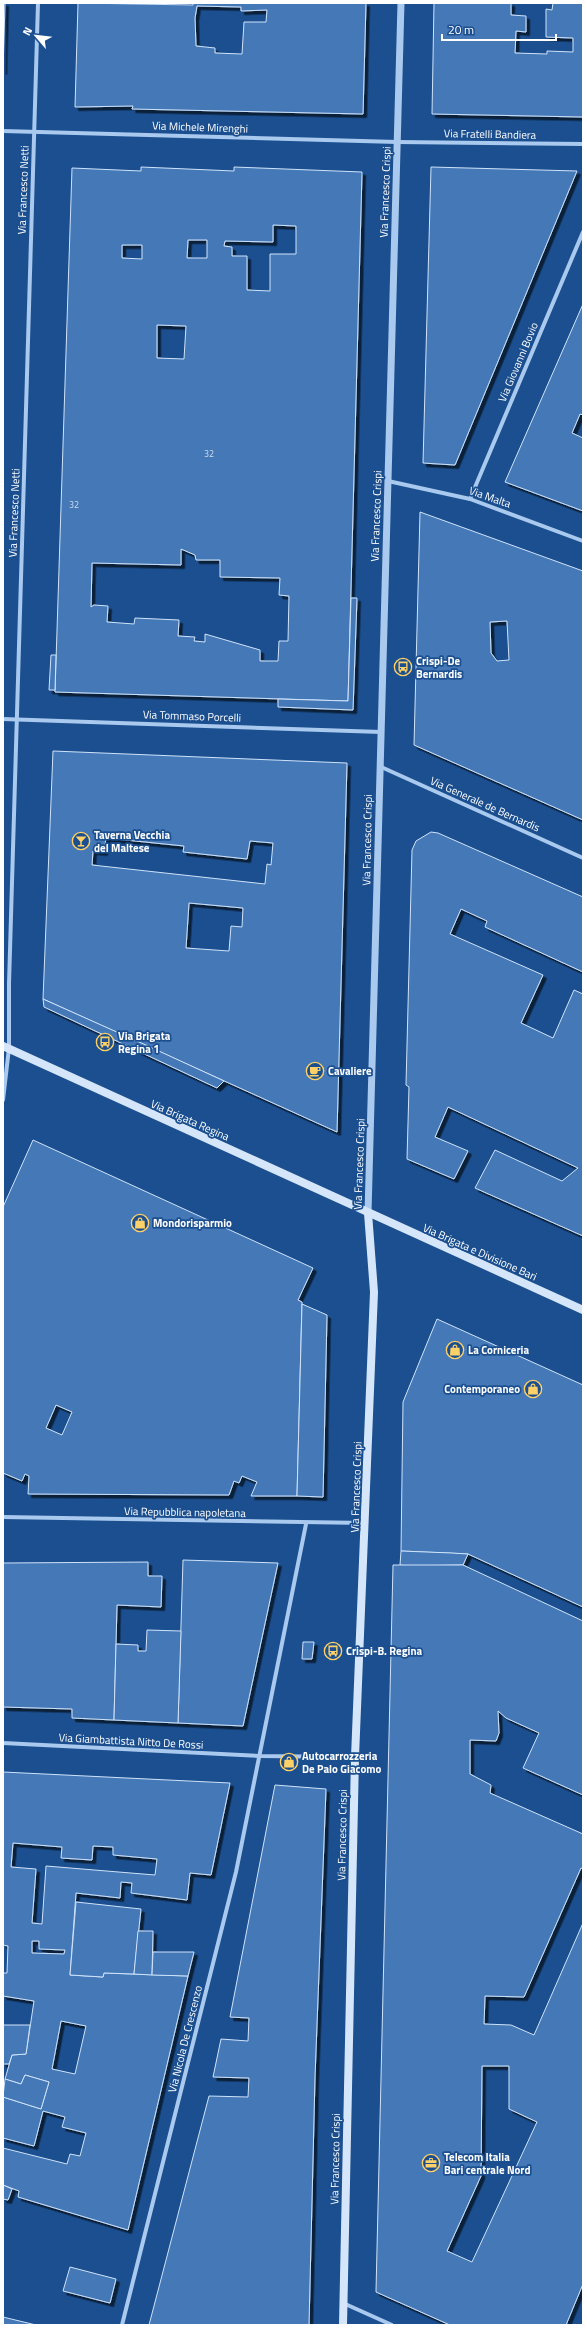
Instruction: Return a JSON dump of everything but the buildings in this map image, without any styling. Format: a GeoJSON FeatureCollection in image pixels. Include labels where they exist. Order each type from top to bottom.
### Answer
{"type":"FeatureCollection","features":[{"type":"Feature","properties":{"kind":"main road","name":"Via Brigata Regina"},"geometry":{"type":"LineString","coordinates":[[6,1047],[368,1213]]}},
{"type":"Feature","properties":{"kind":"main road","name":"Via Brigata e Divisione Bari"},"geometry":{"type":"LineString","coordinates":[[368,1213],[583,1310]]}},
{"type":"Feature","properties":{"kind":"main road","name":"Via Francesco Crispi"},"geometry":{"type":"LineString","coordinates":[[343,2325],[355,1757],[366,1523],[374,1292],[368,1213]]}},
{"type":"Feature","properties":{"kind":"street","name":"Via Francesco Netti"},"geometry":{"type":"LineString","coordinates":[[3,1100],[9,984],[18,719],[33,131],[38,3]]}},
{"type":"Feature","properties":{"kind":"street","name":"Via Francesco Crispi"},"geometry":{"type":"LineString","coordinates":[[368,1213],[401,3]]}},
{"type":"Feature","properties":{"kind":"street","name":"Via Michele Mirenghi"},"geometry":{"type":"LineString","coordinates":[[3,131],[397,142]]}},
{"type":"Feature","properties":{"kind":"street","name":"Via Fratelli Bandiera"},"geometry":{"type":"LineString","coordinates":[[397,142],[583,144]]}},
{"type":"Feature","properties":{"kind":"street","name":"Via Giovanni Bovio"},"geometry":{"type":"LineString","coordinates":[[470,499],[583,232]]}},
{"type":"Feature","properties":{"kind":"street","name":"Via Malta"},"geometry":{"type":"LineString","coordinates":[[388,481],[470,499],[583,541]]}},
{"type":"Feature","properties":{"kind":"street","name":"Via Tommaso Porcelli"},"geometry":{"type":"LineString","coordinates":[[3,719],[381,732]]}},
{"type":"Feature","properties":{"kind":"street","name":"Via Generale de Bernardis"},"geometry":{"type":"LineString","coordinates":[[379,766],[583,858]]}},
{"type":"Feature","properties":{"kind":"street","name":"Via Repubblica napoletana"},"geometry":{"type":"LineString","coordinates":[[3,1517],[306,1524],[366,1523]]}},
{"type":"Feature","properties":{"kind":"street","name":"Via Nicola De Crescenzo"},"geometry":{"type":"LineString","coordinates":[[122,2325],[236,1872],[306,1524]]}},
{"type":"Feature","properties":{"kind":"street","name":"Via Giambattista Nitto De Rossi"},"geometry":{"type":"LineString","coordinates":[[3,1743],[259,1756],[355,1757]]}},
{"type":"Feature","properties":{"kind":"street"},"geometry":{"type":"LineString","coordinates":[[343,2303],[392,2325]]}},
{"type":"Feature","properties":{"kind":"place","name":"Crispi-De Bernardis"},"geometry":{"type":"Point","coordinates":[403,667]}},
{"type":"Feature","properties":{"kind":"place","name":"Taverna Vecchia del Maltese"},"geometry":{"type":"Point","coordinates":[81,841]}},
{"type":"Feature","properties":{"kind":"place","name":"Via Brigata Regina 1"},"geometry":{"type":"Point","coordinates":[105,1042]}},
{"type":"Feature","properties":{"kind":"place","name":"Cavaliere"},"geometry":{"type":"Point","coordinates":[315,1071]}},
{"type":"Feature","properties":{"kind":"place","name":"Mondorisparmio"},"geometry":{"type":"Point","coordinates":[140,1223]}},
{"type":"Feature","properties":{"kind":"place","name":"La Corniceria"},"geometry":{"type":"Point","coordinates":[455,1350]}},
{"type":"Feature","properties":{"kind":"place","name":"Contemporaneo"},"geometry":{"type":"Point","coordinates":[533,1389]}},
{"type":"Feature","properties":{"kind":"place","name":"Crispi-B. Regina"},"geometry":{"type":"Point","coordinates":[333,1651]}},
{"type":"Feature","properties":{"kind":"place","name":"Autocarrozzeria De Palo Giacomo"},"geometry":{"type":"Point","coordinates":[289,1762]}},
{"type":"Feature","properties":{"kind":"place","name":"Telecom Italia Bari centrale Nord"},"geometry":{"type":"Point","coordinates":[431,2163]}}]}
